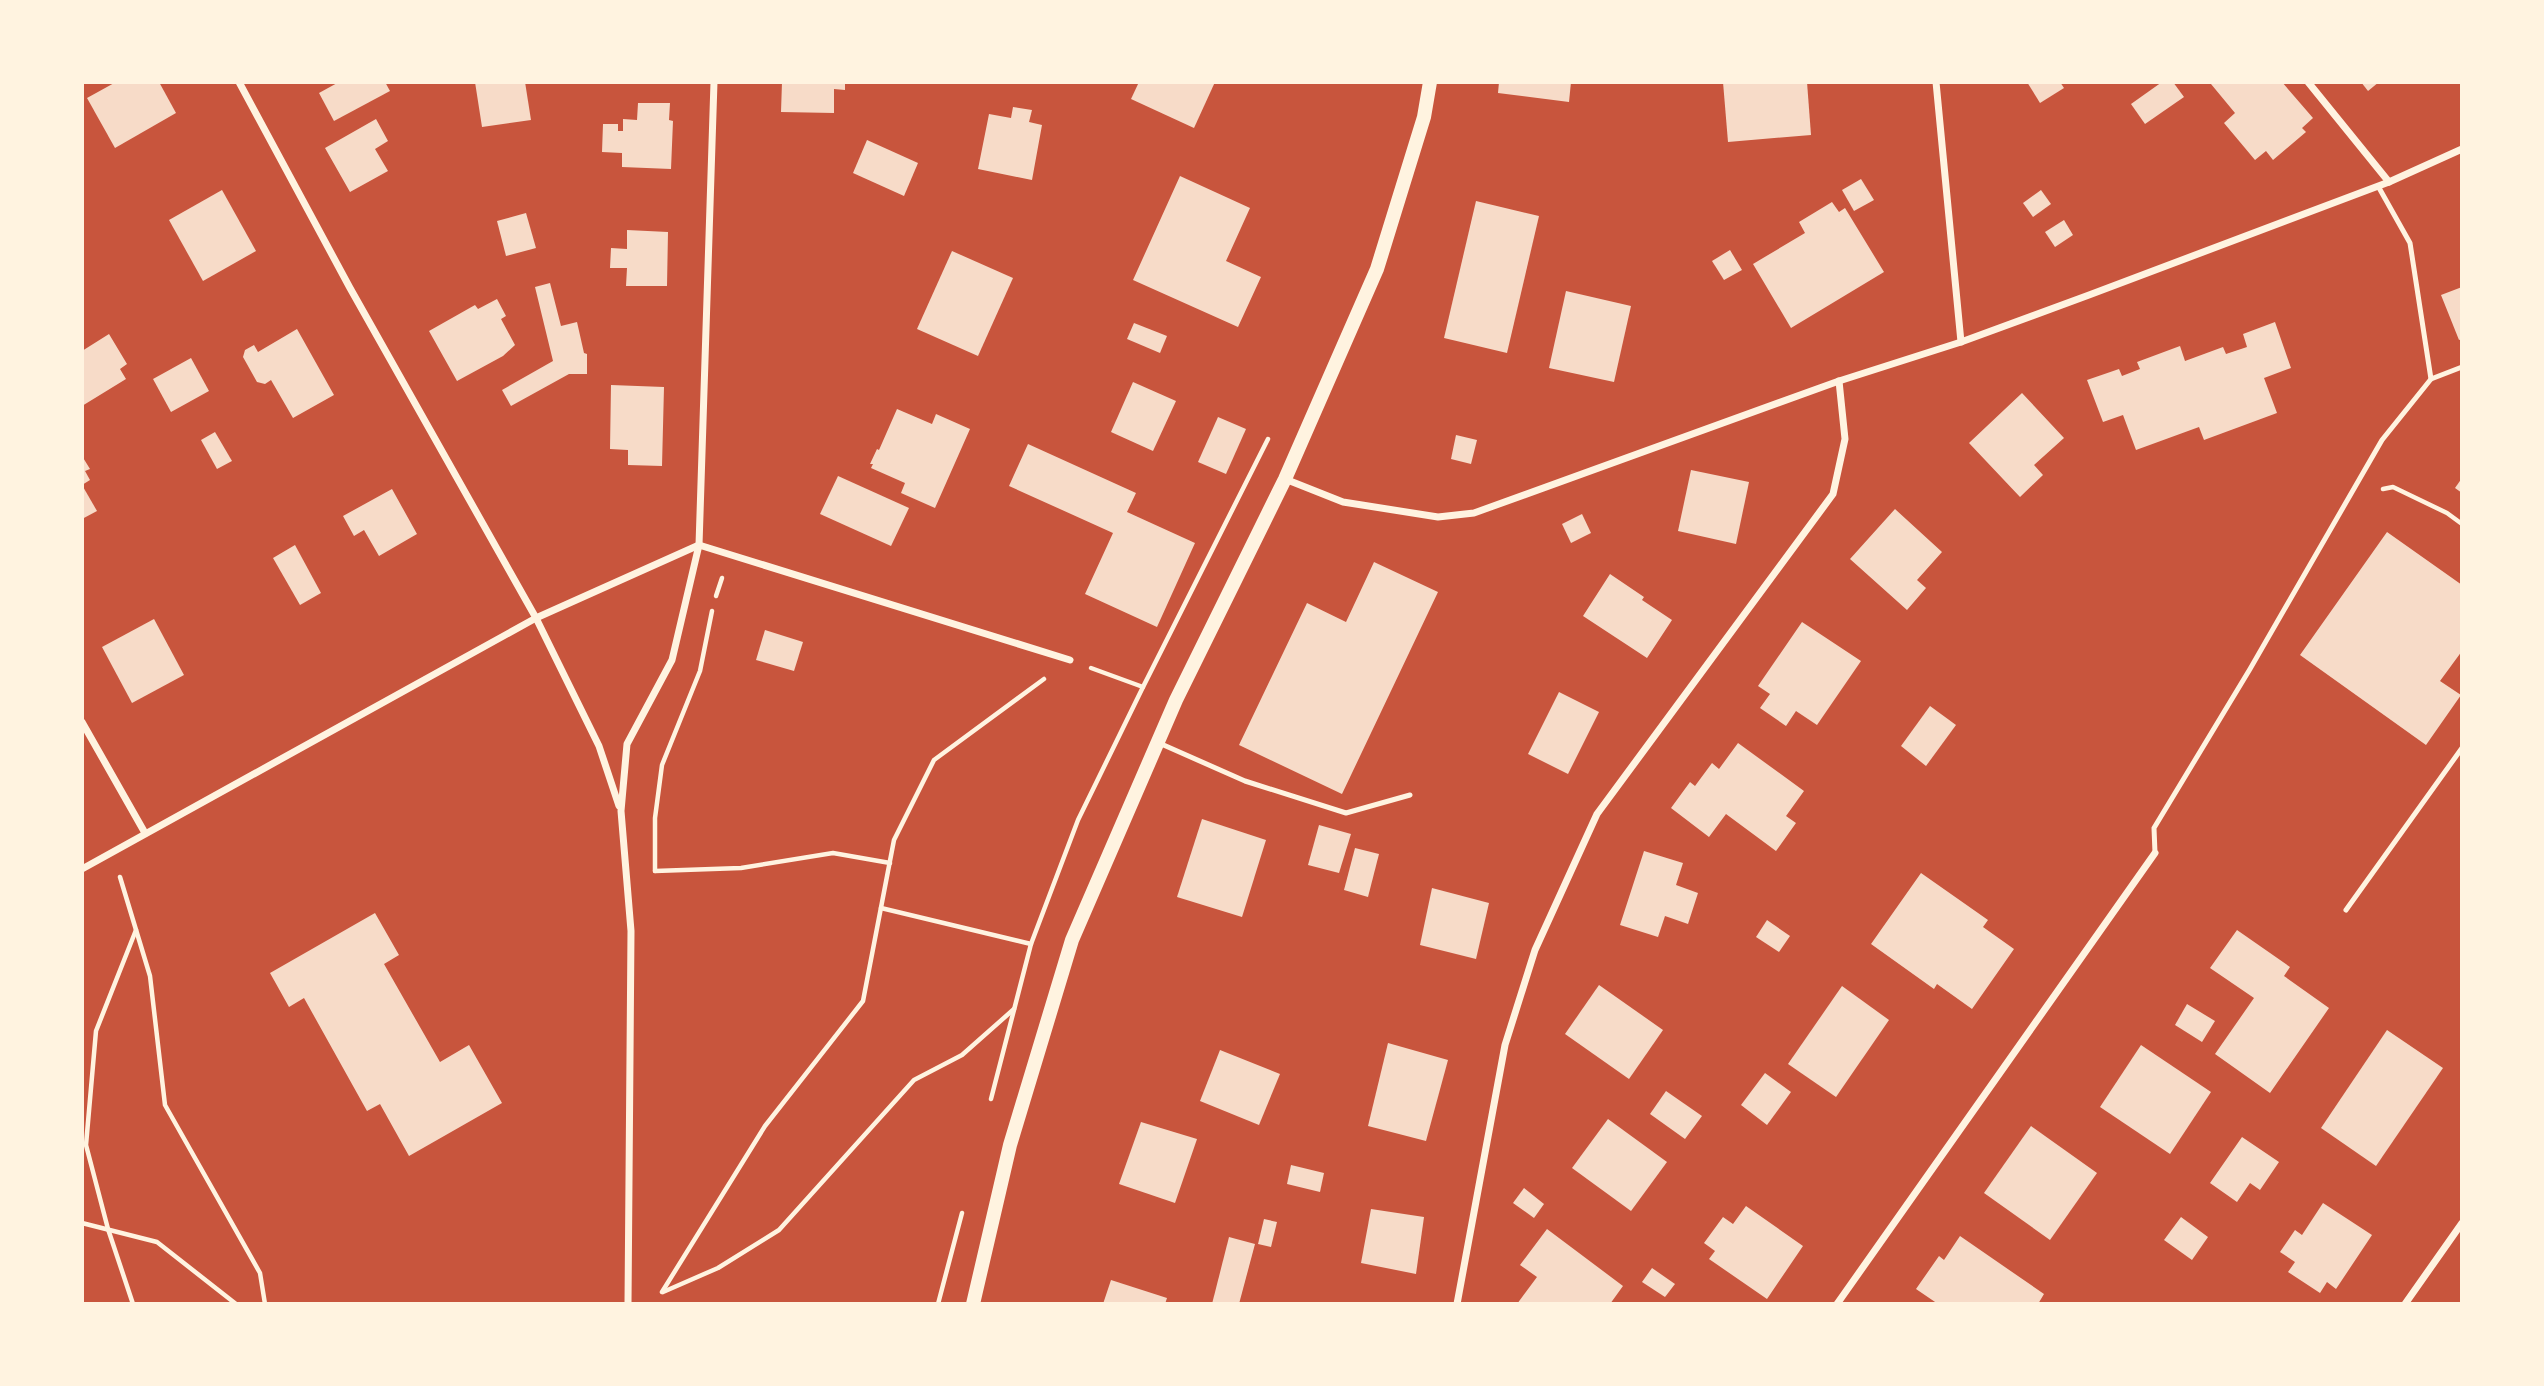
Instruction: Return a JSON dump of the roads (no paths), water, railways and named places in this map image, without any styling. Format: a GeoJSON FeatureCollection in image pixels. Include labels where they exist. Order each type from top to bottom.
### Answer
{"type":"FeatureCollection","features":[{"type":"Feature","properties":{"kind":"main road"},"geometry":{"type":"LineString","coordinates":[[972,1304],[1010,1145],[1068,952],[1176,700],[1285,479],[1377,269],[1424,117],[1430,82]]}},
{"type":"Feature","properties":{"kind":"street"},"geometry":{"type":"LineString","coordinates":[[239,82],[350,288],[536,618],[599,746],[621,811]]}},
{"type":"Feature","properties":{"kind":"street"},"geometry":{"type":"LineString","coordinates":[[628,1304],[631,931],[621,811],[627,744],[672,660],[699,545],[713,82]]}},
{"type":"Feature","properties":{"kind":"street"},"geometry":{"type":"LineString","coordinates":[[1936,82],[1961,342]]}},
{"type":"Feature","properties":{"kind":"street"},"geometry":{"type":"LineString","coordinates":[[2308,82],[2389,181]]}},
{"type":"Feature","properties":{"kind":"street"},"geometry":{"type":"LineString","coordinates":[[1285,479],[1343,502],[1426,516],[1460,516],[1839,381],[1961,342],[2378,186],[2462,149]]}},
{"type":"Feature","properties":{"kind":"street"},"geometry":{"type":"LineString","coordinates":[[1458,1304],[1505,1045],[1535,950],[1597,814],[1832,495],[1845,439],[1839,381]]}},
{"type":"Feature","properties":{"kind":"street"},"geometry":{"type":"LineString","coordinates":[[82,869],[536,618],[699,545],[1070,660]]}},
{"type":"Feature","properties":{"kind":"street"},"geometry":{"type":"LineString","coordinates":[[82,722],[145,833]]}},
{"type":"Feature","properties":{"kind":"street"},"geometry":{"type":"LineString","coordinates":[[1837,1304],[2155,853]]}},
{"type":"Feature","properties":{"kind":"street"},"geometry":{"type":"LineString","coordinates":[[2404,1304],[2462,1223]]}},
{"type":"Feature","properties":{"kind":"lane"},"geometry":{"type":"LineString","coordinates":[[2378,186],[2410,243],[2431,379]]}},
{"type":"Feature","properties":{"kind":"lane"},"geometry":{"type":"LineString","coordinates":[[2155,853],[2154,828],[2250,669],[2382,440],[2431,379],[2462,367]]}},
{"type":"Feature","properties":{"kind":"lane"},"geometry":{"type":"LineString","coordinates":[[1158,742],[1245,780],[1346,813],[1410,796]]}},
{"type":"Feature","properties":{"kind":"lane"},"geometry":{"type":"LineString","coordinates":[[2346,911],[2462,748]]}}]}
